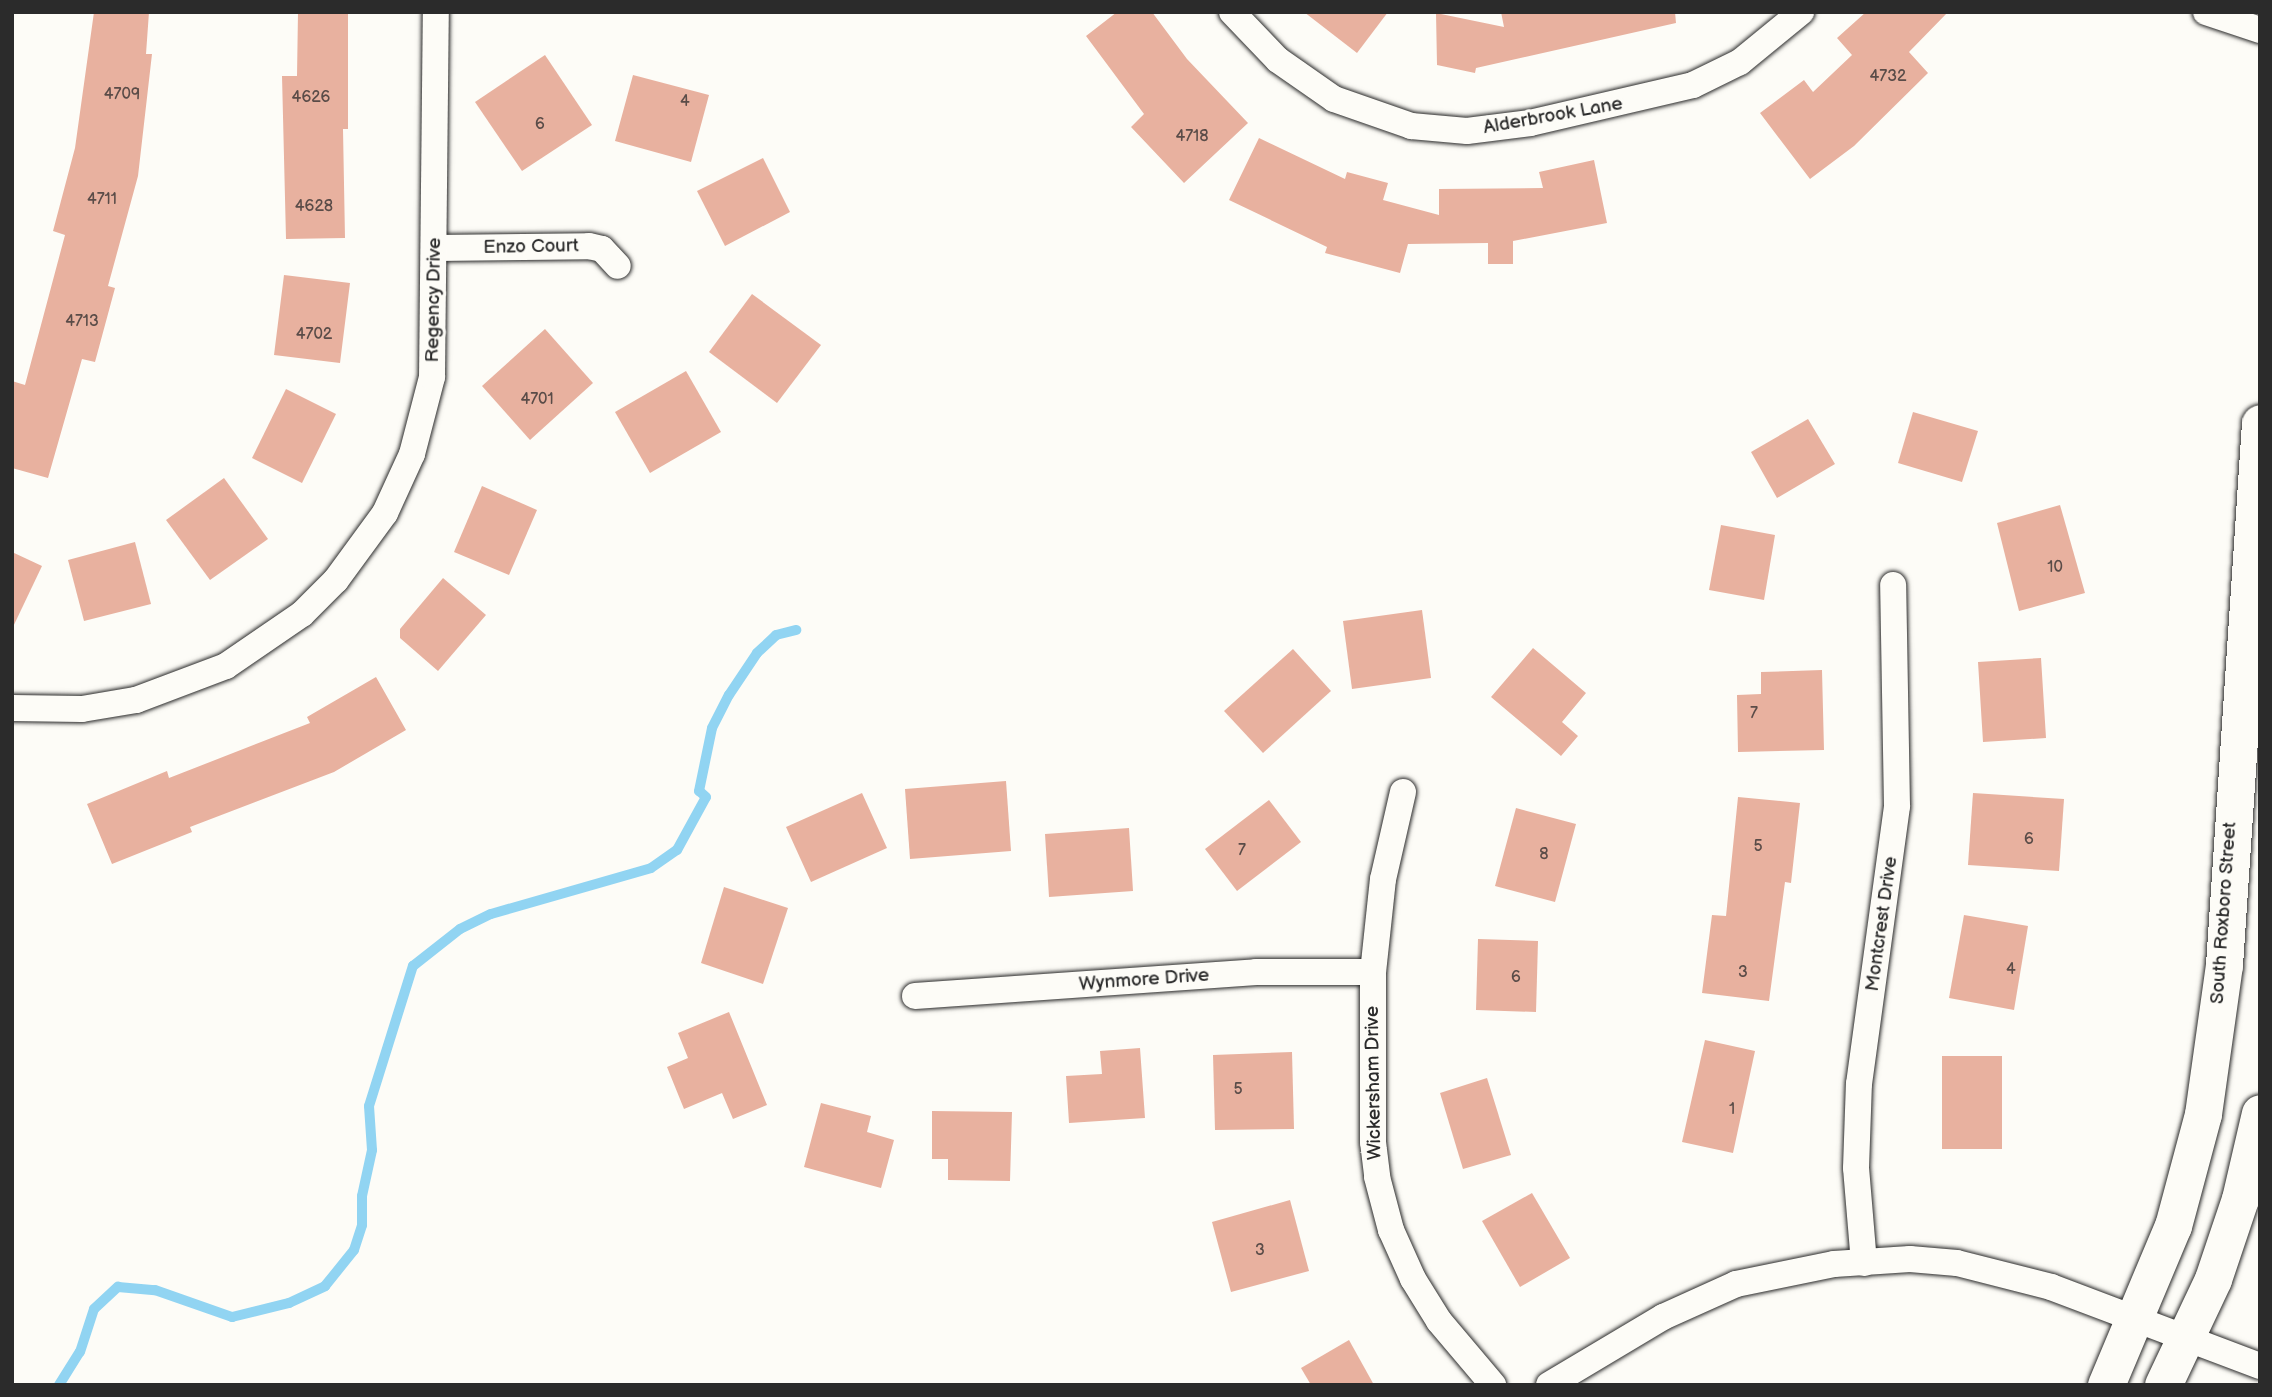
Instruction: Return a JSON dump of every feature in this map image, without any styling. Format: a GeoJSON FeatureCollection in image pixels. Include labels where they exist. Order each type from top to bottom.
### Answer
{"type":"FeatureCollection","features":[{"type":"Feature","properties":{"kind":"street","name":"Regency Drive"},"geometry":{"type":"LineString","coordinates":[[12,708],[82,709],[177,687],[226,666],[268,641],[336,580],[385,513],[422,422],[436,336],[436,12]]}},
{"type":"Feature","properties":{"kind":"street","name":"Alderbrook Lane"},"geometry":{"type":"LineString","coordinates":[[1232,12],[1278,60],[1334,99],[1411,126],[1467,131],[1530,124],[1693,85],[1740,62],[1801,12]]}},
{"type":"Feature","properties":{"kind":"street"},"geometry":{"type":"LineString","coordinates":[[2206,12],[2260,30]]}},
{"type":"Feature","properties":{"kind":"street","name":"Enzo Court"},"geometry":{"type":"LineString","coordinates":[[436,248],[590,246],[602,249],[618,266]]}},
{"type":"Feature","properties":{"kind":"street","name":"South Roxboro Street"},"geometry":{"type":"LineString","coordinates":[[2106,1385],[2138,1318],[2173,1226],[2203,1114],[2224,965],[2260,423]]}},
{"type":"Feature","properties":{"kind":"street","name":"Montcrest Drive"},"geometry":{"type":"LineString","coordinates":[[1864,1263],[1856,1168],[1859,1084],[1897,806],[1893,585]]}},
{"type":"Feature","properties":{"kind":"street","name":"Wickersham Drive"},"geometry":{"type":"LineString","coordinates":[[1403,792],[1383,879],[1373,972],[1373,1142],[1391,1230],[1413,1279],[1439,1321],[1493,1385]]}},
{"type":"Feature","properties":{"kind":"street","name":"Wynmore Drive"},"geometry":{"type":"LineString","coordinates":[[915,996],[1256,972],[1373,972]]}},
{"type":"Feature","properties":{"kind":"street"},"geometry":{"type":"LineString","coordinates":[[2163,1385],[2204,1304],[2240,1199],[2260,1113]]}},
{"type":"Feature","properties":{"kind":"street"},"geometry":{"type":"LineString","coordinates":[[1549,1385],[1663,1317],[1736,1284],[1864,1263],[1910,1259],[1957,1263],[2051,1287],[2260,1366]]}},
{"type":"Feature","properties":{"kind":"building"},"geometry":{"type":"Polygon","coordinates":[[[94,12],[149,12],[146,54],[152,54],[138,176],[108,286],[115,288],[95,362],[82,359],[48,478],[12,468],[12,381],[25,385],[65,235],[53,231],[75,148],[94,12]]]}},
{"type":"Feature","properties":{"kind":"building"},"geometry":{"type":"Polygon","coordinates":[[[298,12],[348,12],[348,129],[343,129],[345,238],[286,239],[282,76],[297,76],[298,12]]]}},
{"type":"Feature","properties":{"kind":"building"},"geometry":{"type":"Polygon","coordinates":[[[1117,12],[1152,12],[1187,59],[1248,123],[1184,183],[1131,127],[1144,114],[1086,36],[1117,12]]]}},
{"type":"Feature","properties":{"kind":"building"},"geometry":{"type":"Polygon","coordinates":[[[1304,12],[1388,12],[1357,53],[1304,12]]]}},
{"type":"Feature","properties":{"kind":"building"},"geometry":{"type":"Polygon","coordinates":[[[1501,12],[1675,12],[1676,23],[1476,68],[1475,73],[1437,65],[1436,13],[1504,27],[1501,12]]]}},
{"type":"Feature","properties":{"kind":"building"},"geometry":{"type":"Polygon","coordinates":[[[1866,12],[1948,12],[1909,52],[1928,73],[1854,146],[1810,179],[1760,113],[1804,80],[1813,92],[1852,55],[1837,38],[1866,12]]]}},
{"type":"Feature","properties":{"kind":"building"},"geometry":{"type":"Polygon","coordinates":[[[545,55],[592,125],[522,171],[475,102],[545,55]]]}},
{"type":"Feature","properties":{"kind":"building"},"geometry":{"type":"Polygon","coordinates":[[[633,75],[709,95],[691,162],[615,141],[633,75]]]}},
{"type":"Feature","properties":{"kind":"building"},"geometry":{"type":"Polygon","coordinates":[[[1259,138],[1345,179],[1347,172],[1388,183],[1383,200],[1439,215],[1439,189],[1543,188],[1539,172],[1594,160],[1607,223],[1513,241],[1513,264],[1488,264],[1488,243],[1408,244],[1400,273],[1325,253],[1327,247],[1229,200],[1259,138]]]}},
{"type":"Feature","properties":{"kind":"building"},"geometry":{"type":"Polygon","coordinates":[[[763,158],[790,212],[725,246],[697,191],[763,158]]]}},
{"type":"Feature","properties":{"kind":"building"},"geometry":{"type":"Polygon","coordinates":[[[284,275],[350,283],[340,363],[274,355],[284,275]]]}},
{"type":"Feature","properties":{"kind":"building"},"geometry":{"type":"Polygon","coordinates":[[[752,294],[821,345],[777,403],[709,352],[752,294]]]}},
{"type":"Feature","properties":{"kind":"building"},"geometry":{"type":"Polygon","coordinates":[[[545,329],[593,383],[530,440],[482,386],[545,329]]]}},
{"type":"Feature","properties":{"kind":"building"},"geometry":{"type":"Polygon","coordinates":[[[686,371],[721,432],[650,473],[615,412],[686,371]]]}},
{"type":"Feature","properties":{"kind":"building"},"geometry":{"type":"Polygon","coordinates":[[[286,389],[336,414],[302,483],[252,458],[286,389]]]}},
{"type":"Feature","properties":{"kind":"building"},"geometry":{"type":"Polygon","coordinates":[[[1913,412],[1978,431],[1962,482],[1898,463],[1913,412]]]}},
{"type":"Feature","properties":{"kind":"building"},"geometry":{"type":"Polygon","coordinates":[[[1808,419],[1835,464],[1777,498],[1751,452],[1808,419]]]}},
{"type":"Feature","properties":{"kind":"building"},"geometry":{"type":"Polygon","coordinates":[[[224,478],[268,539],[210,580],[166,520],[224,478]]]}},
{"type":"Feature","properties":{"kind":"building"},"geometry":{"type":"Polygon","coordinates":[[[482,486],[537,510],[509,575],[454,552],[482,486]]]}},
{"type":"Feature","properties":{"kind":"building"},"geometry":{"type":"Polygon","coordinates":[[[2060,505],[2085,593],[2019,611],[1997,523],[2060,505]]]}},
{"type":"Feature","properties":{"kind":"building"},"geometry":{"type":"Polygon","coordinates":[[[1721,525],[1775,535],[1764,600],[1709,590],[1721,525]]]}},
{"type":"Feature","properties":{"kind":"building"},"geometry":{"type":"Polygon","coordinates":[[[135,542],[151,604],[84,621],[68,560],[135,542]]]}},
{"type":"Feature","properties":{"kind":"building"},"geometry":{"type":"Polygon","coordinates":[[[12,552],[42,566],[12,629],[12,552]]]}},
{"type":"Feature","properties":{"kind":"building"},"geometry":{"type":"Polygon","coordinates":[[[443,578],[486,615],[438,671],[400,638],[400,629],[443,578]]]}},
{"type":"Feature","properties":{"kind":"building"},"geometry":{"type":"Polygon","coordinates":[[[1422,610],[1431,678],[1352,689],[1343,621],[1422,610]]]}},
{"type":"Feature","properties":{"kind":"building"},"geometry":{"type":"Polygon","coordinates":[[[1533,648],[1586,693],[1562,722],[1578,736],[1561,756],[1491,697],[1533,648]]]}},
{"type":"Feature","properties":{"kind":"building"},"geometry":{"type":"Polygon","coordinates":[[[1293,649],[1331,691],[1263,753],[1224,711],[1293,649]]]}},
{"type":"Feature","properties":{"kind":"building"},"geometry":{"type":"Polygon","coordinates":[[[2041,658],[2046,738],[1983,742],[1978,662],[2041,658]]]}},
{"type":"Feature","properties":{"kind":"building"},"geometry":{"type":"Polygon","coordinates":[[[1822,670],[1824,750],[1738,752],[1737,695],[1761,694],[1761,672],[1822,670]]]}},
{"type":"Feature","properties":{"kind":"building"},"geometry":{"type":"Polygon","coordinates":[[[376,677],[406,730],[334,772],[190,827],[192,832],[112,864],[87,804],[167,771],[169,778],[310,723],[307,717],[376,677]]]}},
{"type":"Feature","properties":{"kind":"building"},"geometry":{"type":"Polygon","coordinates":[[[1006,781],[1011,851],[910,859],[905,789],[1006,781]]]}},
{"type":"Feature","properties":{"kind":"building"},"geometry":{"type":"Polygon","coordinates":[[[862,793],[887,848],[811,882],[786,827],[862,793]]]}},
{"type":"Feature","properties":{"kind":"building"},"geometry":{"type":"Polygon","coordinates":[[[1973,793],[2064,799],[2059,871],[1968,865],[1973,793]]]}},
{"type":"Feature","properties":{"kind":"building"},"geometry":{"type":"Polygon","coordinates":[[[1738,797],[1800,803],[1791,883],[1785,882],[1769,1001],[1702,993],[1712,915],[1726,916],[1738,797]]]}},
{"type":"Feature","properties":{"kind":"building"},"geometry":{"type":"Polygon","coordinates":[[[1269,800],[1301,842],[1237,891],[1205,849],[1269,800]]]}},
{"type":"Feature","properties":{"kind":"building"},"geometry":{"type":"Polygon","coordinates":[[[1516,808],[1576,824],[1555,902],[1495,886],[1516,808]]]}},
{"type":"Feature","properties":{"kind":"building"},"geometry":{"type":"Polygon","coordinates":[[[1129,828],[1133,891],[1049,897],[1045,834],[1129,828]]]}},
{"type":"Feature","properties":{"kind":"building"},"geometry":{"type":"Polygon","coordinates":[[[724,887],[788,908],[763,984],[701,963],[724,887]]]}},
{"type":"Feature","properties":{"kind":"building"},"geometry":{"type":"Polygon","coordinates":[[[1964,915],[2028,926],[2014,1010],[1949,998],[1964,915]]]}},
{"type":"Feature","properties":{"kind":"building"},"geometry":{"type":"Polygon","coordinates":[[[1478,939],[1538,941],[1536,1012],[1476,1010],[1478,939]]]}},
{"type":"Feature","properties":{"kind":"building"},"geometry":{"type":"Polygon","coordinates":[[[729,1012],[767,1105],[733,1119],[722,1093],[684,1109],[667,1067],[688,1058],[678,1033],[729,1012]]]}},
{"type":"Feature","properties":{"kind":"building"},"geometry":{"type":"Polygon","coordinates":[[[1705,1040],[1755,1051],[1733,1153],[1682,1142],[1705,1040]]]}},
{"type":"Feature","properties":{"kind":"building"},"geometry":{"type":"Polygon","coordinates":[[[1140,1048],[1145,1118],[1069,1123],[1066,1076],[1102,1074],[1100,1051],[1140,1048]]]}},
{"type":"Feature","properties":{"kind":"building"},"geometry":{"type":"Polygon","coordinates":[[[1292,1052],[1294,1129],[1215,1130],[1213,1055],[1292,1052]]]}},
{"type":"Feature","properties":{"kind":"building"},"geometry":{"type":"Polygon","coordinates":[[[1942,1056],[2002,1056],[2002,1149],[1942,1149],[1942,1056]]]}},
{"type":"Feature","properties":{"kind":"building"},"geometry":{"type":"Polygon","coordinates":[[[1487,1078],[1511,1155],[1463,1169],[1440,1093],[1487,1078]]]}},
{"type":"Feature","properties":{"kind":"building"},"geometry":{"type":"Polygon","coordinates":[[[821,1103],[871,1116],[867,1132],[894,1140],[881,1188],[804,1167],[821,1103]]]}},
{"type":"Feature","properties":{"kind":"building"},"geometry":{"type":"Polygon","coordinates":[[[932,1111],[1012,1112],[1010,1181],[948,1180],[948,1159],[932,1159],[932,1111]]]}},
{"type":"Feature","properties":{"kind":"building"},"geometry":{"type":"Polygon","coordinates":[[[1532,1193],[1570,1258],[1520,1287],[1482,1221],[1532,1193]]]}},
{"type":"Feature","properties":{"kind":"building"},"geometry":{"type":"Polygon","coordinates":[[[1290,1200],[1309,1271],[1231,1292],[1212,1222],[1290,1200]]]}},
{"type":"Feature","properties":{"kind":"building"},"geometry":{"type":"Polygon","coordinates":[[[1349,1340],[1374,1385],[1311,1385],[1301,1368],[1349,1340]]]}},
{"type":"Feature","properties":{"kind":"waterway"},"geometry":{"type":"LineString","coordinates":[[59,1385],[80,1352],[94,1309],[118,1287],[155,1290],[232,1317],[289,1303],[325,1286],[354,1250],[362,1225],[362,1196],[372,1150],[369,1106],[413,966],[460,929],[491,914],[651,868],[677,850],[706,797],[699,791],[712,728],[729,695],[757,653],[776,635],[796,630]]}}]}
